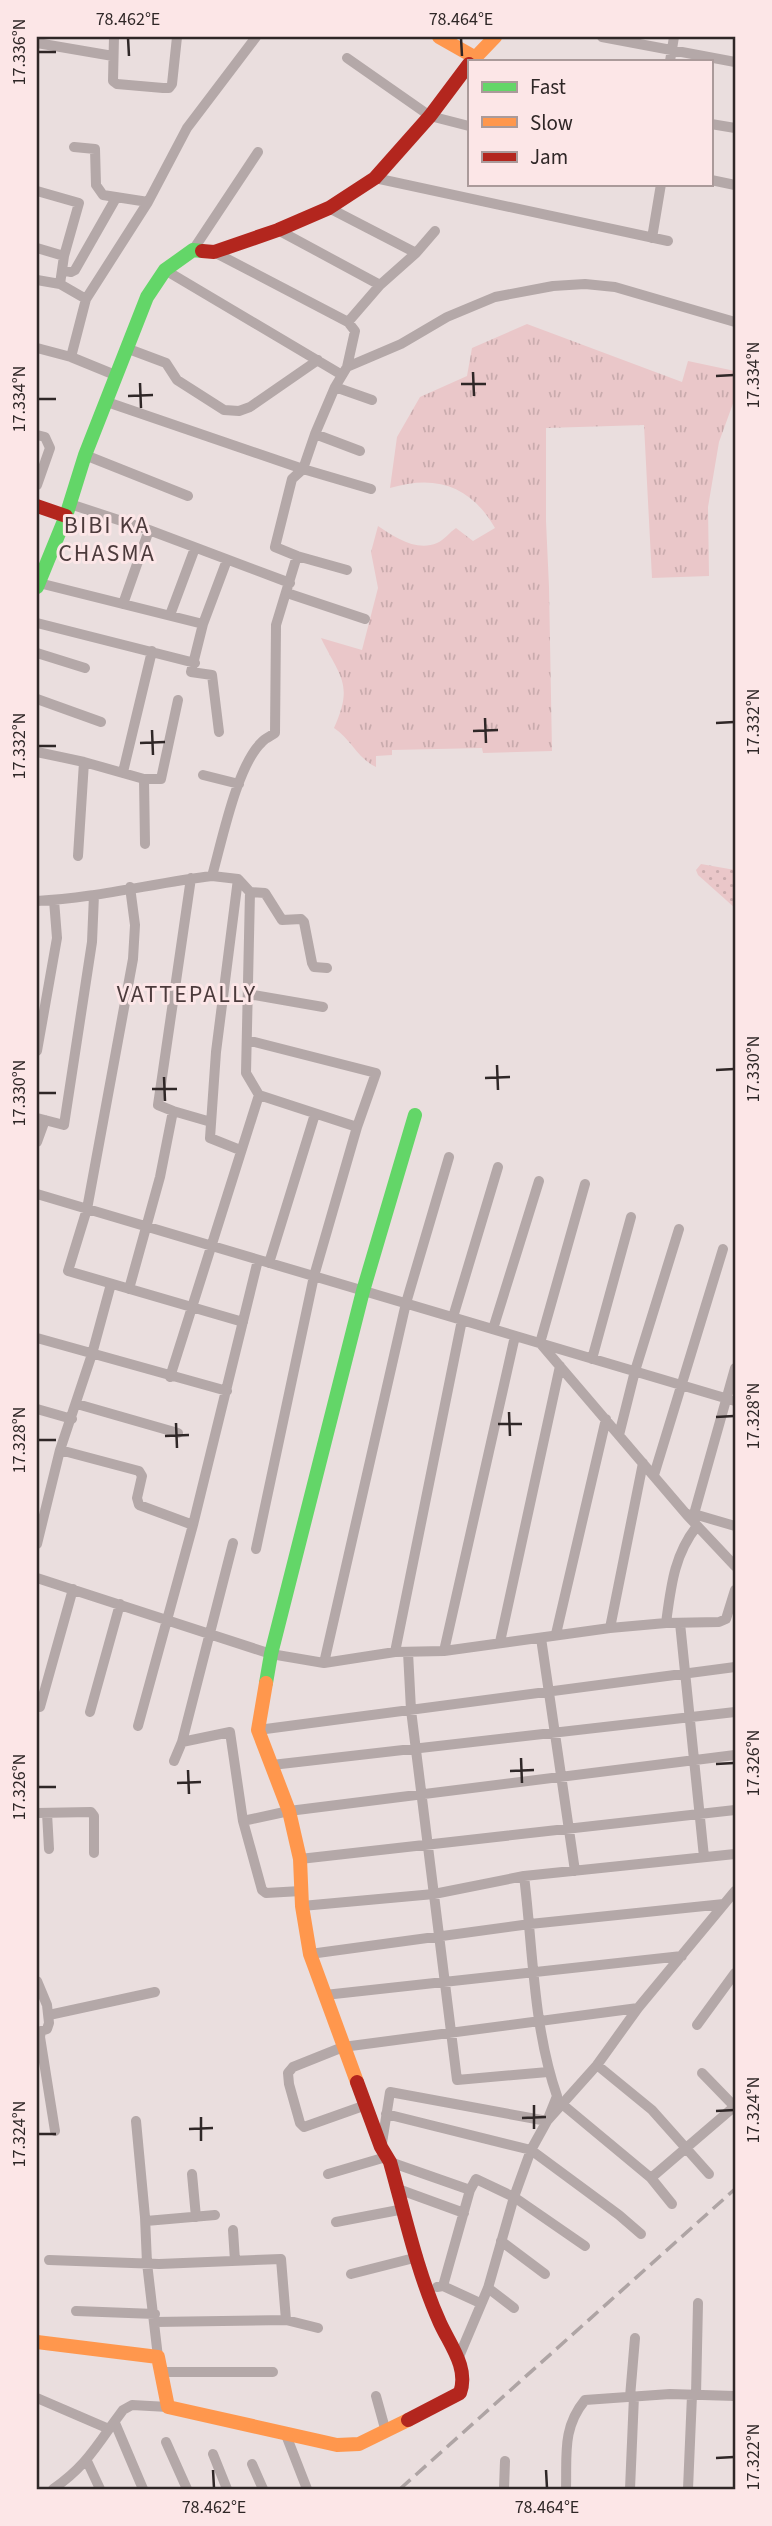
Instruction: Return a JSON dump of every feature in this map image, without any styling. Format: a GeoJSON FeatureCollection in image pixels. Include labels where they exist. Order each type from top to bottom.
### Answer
{"type":"FeatureCollection","features":[{"type":"Feature","properties":{"kind":"street"},"geometry":{"type":"LineString","coordinates":[[114,37],[114,82],[169,88],[173,81],[177,37]]}},
{"type":"Feature","properties":{"kind":"street"},"geometry":{"type":"LineString","coordinates":[[439,37],[468,62]]}},
{"type":"Feature","properties":{"kind":"street"},"geometry":{"type":"LineString","coordinates":[[474,60],[495,37]]}},
{"type":"Feature","properties":{"kind":"street"},"geometry":{"type":"LineString","coordinates":[[602,37],[735,62]]}},
{"type":"Feature","properties":{"kind":"street"},"geometry":{"type":"LineString","coordinates":[[670,60],[674,37]]}},
{"type":"Feature","properties":{"kind":"street"},"geometry":{"type":"LineString","coordinates":[[71,357],[86,299],[148,202],[187,128],[251,38]]}},
{"type":"Feature","properties":{"kind":"street"},"geometry":{"type":"LineString","coordinates":[[37,43],[113,56]]}},
{"type":"Feature","properties":{"kind":"street"},"geometry":{"type":"LineString","coordinates":[[347,58],[430,116],[468,126]]}},
{"type":"Feature","properties":{"kind":"street"},"geometry":{"type":"LineString","coordinates":[[215,252],[278,230],[329,208],[375,178],[430,116],[468,67]]}},
{"type":"Feature","properties":{"kind":"street"},"geometry":{"type":"LineString","coordinates":[[712,124],[735,128]]}},
{"type":"Feature","properties":{"kind":"street"},"geometry":{"type":"LineString","coordinates":[[74,147],[94,149],[96,185],[103,195],[148,202]]}},
{"type":"Feature","properties":{"kind":"street"},"geometry":{"type":"LineString","coordinates":[[203,624],[38,585],[147,297],[165,270],[193,250],[258,152]]}},
{"type":"Feature","properties":{"kind":"street"},"geometry":{"type":"LineString","coordinates":[[375,178],[668,241]]}},
{"type":"Feature","properties":{"kind":"street"},"geometry":{"type":"LineString","coordinates":[[712,180],[735,185]]}},
{"type":"Feature","properties":{"kind":"street"},"geometry":{"type":"LineString","coordinates":[[652,238],[661,186]]}},
{"type":"Feature","properties":{"kind":"street"},"geometry":{"type":"LineString","coordinates":[[37,191],[79,204],[64,256],[60,284]]}},
{"type":"Feature","properties":{"kind":"street"},"geometry":{"type":"LineString","coordinates":[[62,270],[75,270],[116,198]]}},
{"type":"Feature","properties":{"kind":"street"},"geometry":{"type":"LineString","coordinates":[[329,208],[415,253]]}},
{"type":"Feature","properties":{"kind":"street"},"geometry":{"type":"LineString","coordinates":[[278,230],[380,285]]}},
{"type":"Feature","properties":{"kind":"street"},"geometry":{"type":"LineString","coordinates":[[348,322],[380,285],[435,231]]}},
{"type":"Feature","properties":{"kind":"street"},"geometry":{"type":"LineString","coordinates":[[37,248],[64,256]]}},
{"type":"Feature","properties":{"kind":"street"},"geometry":{"type":"LineString","coordinates":[[193,250],[215,252],[348,322],[355,331],[345,371],[335,387],[315,434],[303,470],[292,479],[275,547],[347,570]]}},
{"type":"Feature","properties":{"kind":"street"},"geometry":{"type":"LineString","coordinates":[[165,270],[318,360],[345,371],[401,344],[447,317],[495,297],[553,286],[585,284],[615,287],[735,322]]}},
{"type":"Feature","properties":{"kind":"street"},"geometry":{"type":"LineString","coordinates":[[37,280],[60,284],[86,299]]}},
{"type":"Feature","properties":{"kind":"street"},"geometry":{"type":"LineString","coordinates":[[37,348],[71,357],[116,375]]}},
{"type":"Feature","properties":{"kind":"street"},"geometry":{"type":"LineString","coordinates":[[126,348],[166,363],[177,380],[224,411],[239,411],[250,407],[318,360]]}},
{"type":"Feature","properties":{"kind":"street"},"geometry":{"type":"LineString","coordinates":[[335,387],[372,400]]}},
{"type":"Feature","properties":{"kind":"street"},"geometry":{"type":"LineString","coordinates":[[107,402],[303,470],[371,489]]}},
{"type":"Feature","properties":{"kind":"street"},"geometry":{"type":"LineString","coordinates":[[315,434],[360,451]]}},
{"type":"Feature","properties":{"kind":"street"},"geometry":{"type":"LineString","coordinates":[[37,435],[45,437],[50,448],[37,485]]}},
{"type":"Feature","properties":{"kind":"street"},"geometry":{"type":"LineString","coordinates":[[85,455],[188,496]]}},
{"type":"Feature","properties":{"kind":"street"},"geometry":{"type":"LineString","coordinates":[[37,506],[68,510],[149,530],[365,619]]}},
{"type":"Feature","properties":{"kind":"street"},"geometry":{"type":"LineString","coordinates":[[123,604],[149,530]]}},
{"type":"Feature","properties":{"kind":"street"},"geometry":{"type":"LineString","coordinates":[[170,615],[195,548]]}},
{"type":"Feature","properties":{"kind":"street"},"geometry":{"type":"LineString","coordinates":[[212,876],[249,758],[261,742],[275,733],[276,625],[297,556]]}},
{"type":"Feature","properties":{"kind":"street"},"geometry":{"type":"LineString","coordinates":[[219,732],[212,675],[191,672],[203,624],[227,560]]}},
{"type":"Feature","properties":{"kind":"street"},"geometry":{"type":"LineString","coordinates":[[37,623],[195,663]]}},
{"type":"Feature","properties":{"kind":"street"},"geometry":{"type":"LineString","coordinates":[[123,772],[152,651]]}},
{"type":"Feature","properties":{"kind":"street"},"geometry":{"type":"LineString","coordinates":[[37,653],[85,668]]}},
{"type":"Feature","properties":{"kind":"street"},"geometry":{"type":"LineString","coordinates":[[37,699],[101,722]]}},
{"type":"Feature","properties":{"kind":"street"},"geometry":{"type":"LineString","coordinates":[[37,752],[144,779],[161,779],[178,700]]}},
{"type":"Feature","properties":{"kind":"street"},"geometry":{"type":"LineString","coordinates":[[78,856],[84,762]]}},
{"type":"Feature","properties":{"kind":"street"},"geometry":{"type":"LineString","coordinates":[[203,775],[224,782],[239,783]]}},
{"type":"Feature","properties":{"kind":"street"},"geometry":{"type":"LineString","coordinates":[[144,779],[145,844]]}},
{"type":"Feature","properties":{"kind":"street"},"geometry":{"type":"LineString","coordinates":[[191,878],[158,1105],[211,1122]]}},
{"type":"Feature","properties":{"kind":"street"},"geometry":{"type":"LineString","coordinates":[[37,901],[94,895],[191,878],[238,878],[250,892],[246,1073],[259,1095],[357,1127]]}},
{"type":"Feature","properties":{"kind":"street"},"geometry":{"type":"LineString","coordinates":[[238,878],[216,1052],[210,1138],[240,1150]]}},
{"type":"Feature","properties":{"kind":"street"},"geometry":{"type":"LineString","coordinates":[[130,887],[135,925],[133,958],[87,1209],[68,1271],[243,1322]]}},
{"type":"Feature","properties":{"kind":"street"},"geometry":{"type":"LineString","coordinates":[[250,892],[265,893],[282,920],[301,919],[304,922],[314,967],[327,968]]}},
{"type":"Feature","properties":{"kind":"street"},"geometry":{"type":"LineString","coordinates":[[37,1142],[41,1119],[64,1125],[92,942],[94,895]]}},
{"type":"Feature","properties":{"kind":"street"},"geometry":{"type":"LineString","coordinates":[[37,1051],[57,938],[54,900]]}},
{"type":"Feature","properties":{"kind":"street"},"geometry":{"type":"LineString","coordinates":[[248,994],[324,1007]]}},
{"type":"Feature","properties":{"kind":"street"},"geometry":{"type":"LineString","coordinates":[[247,1040],[376,1073],[357,1127],[314,1276],[256,1549]]}},
{"type":"Feature","properties":{"kind":"street"},"geometry":{"type":"LineString","coordinates":[[170,1377],[259,1095]]}},
{"type":"Feature","properties":{"kind":"street"},"geometry":{"type":"LineString","coordinates":[[129,1289],[166,1152],[173,1111]]}},
{"type":"Feature","properties":{"kind":"street"},"geometry":{"type":"LineString","coordinates":[[270,1263],[315,1114]]}},
{"type":"Feature","properties":{"kind":"street"},"geometry":{"type":"LineString","coordinates":[[59,2487],[87,2461],[123,2410],[132,2405],[168,2407],[286,2435],[348,2445],[369,2441],[460,2393],[464,2378],[427,2289],[398,2189],[310,1954],[300,1859],[289,1811],[258,1730],[271,1654],[363,1291],[415,1115]]}},
{"type":"Feature","properties":{"kind":"street"},"geometry":{"type":"LineString","coordinates":[[324,1663],[406,1304],[449,1157]]}},
{"type":"Feature","properties":{"kind":"street"},"geometry":{"type":"LineString","coordinates":[[395,1652],[458,1319],[498,1167]]}},
{"type":"Feature","properties":{"kind":"street"},"geometry":{"type":"LineString","coordinates":[[494,1329],[539,1181]]}},
{"type":"Feature","properties":{"kind":"street"},"geometry":{"type":"LineString","coordinates":[[540,1343],[584,1184]]}},
{"type":"Feature","properties":{"kind":"street"},"geometry":{"type":"LineString","coordinates":[[37,1194],[731,1400]]}},
{"type":"Feature","properties":{"kind":"street"},"geometry":{"type":"LineString","coordinates":[[592,1359],[631,1217]]}},
{"type":"Feature","properties":{"kind":"street"},"geometry":{"type":"LineString","coordinates":[[619,1435],[635,1371],[679,1229]]}},
{"type":"Feature","properties":{"kind":"street"},"geometry":{"type":"LineString","coordinates":[[653,1475],[723,1249]]}},
{"type":"Feature","properties":{"kind":"street"},"geometry":{"type":"LineString","coordinates":[[138,1726],[193,1525],[258,1259]]}},
{"type":"Feature","properties":{"kind":"street"},"geometry":{"type":"LineString","coordinates":[[37,1544],[60,1450],[92,1354],[111,1284]]}},
{"type":"Feature","properties":{"kind":"street"},"geometry":{"type":"LineString","coordinates":[[444,1651],[515,1336]]}},
{"type":"Feature","properties":{"kind":"street"},"geometry":{"type":"LineString","coordinates":[[37,1338],[227,1391]]}},
{"type":"Feature","properties":{"kind":"street"},"geometry":{"type":"LineString","coordinates":[[540,1343],[735,1566]]}},
{"type":"Feature","properties":{"kind":"street"},"geometry":{"type":"LineString","coordinates":[[500,1642],[560,1366]]}},
{"type":"Feature","properties":{"kind":"street"},"geometry":{"type":"LineString","coordinates":[[691,1514],[731,1400],[735,1368]]}},
{"type":"Feature","properties":{"kind":"street"},"geometry":{"type":"LineString","coordinates":[[76,1404],[178,1433]]}},
{"type":"Feature","properties":{"kind":"street"},"geometry":{"type":"LineString","coordinates":[[37,1409],[72,1419]]}},
{"type":"Feature","properties":{"kind":"street"},"geometry":{"type":"LineString","coordinates":[[556,1634],[606,1419]]}},
{"type":"Feature","properties":{"kind":"street"},"geometry":{"type":"LineString","coordinates":[[60,1450],[139,1471],[142,1476],[137,1498],[139,1505],[193,1525]]}},
{"type":"Feature","properties":{"kind":"street"},"geometry":{"type":"LineString","coordinates":[[610,1628],[643,1463]]}},
{"type":"Feature","properties":{"kind":"street"},"geometry":{"type":"LineString","coordinates":[[691,1514],[735,1525]]}},
{"type":"Feature","properties":{"kind":"street"},"geometry":{"type":"LineString","coordinates":[[666,1623],[671,1578],[678,1557],[697,1525]]}},
{"type":"Feature","properties":{"kind":"street"},"geometry":{"type":"LineString","coordinates":[[174,1761],[233,1543]]}},
{"type":"Feature","properties":{"kind":"street"},"geometry":{"type":"LineString","coordinates":[[37,1577],[271,1654],[324,1663],[395,1652],[444,1651],[610,1628],[723,1622],[735,1590]]}},
{"type":"Feature","properties":{"kind":"street"},"geometry":{"type":"LineString","coordinates":[[40,1707],[72,1589]]}},
{"type":"Feature","properties":{"kind":"street"},"geometry":{"type":"LineString","coordinates":[[90,1712],[120,1604]]}},
{"type":"Feature","properties":{"kind":"street"},"geometry":{"type":"LineString","coordinates":[[680,1623],[704,1857]]}},
{"type":"Feature","properties":{"kind":"street"},"geometry":{"type":"LineString","coordinates":[[541,1638],[575,1871]]}},
{"type":"Feature","properties":{"kind":"street"},"geometry":{"type":"LineString","coordinates":[[408,1652],[411,1710],[457,2081],[548,2072]]}},
{"type":"Feature","properties":{"kind":"street"},"geometry":{"type":"LineString","coordinates":[[258,1730],[735,1667]]}},
{"type":"Feature","properties":{"kind":"street"},"geometry":{"type":"LineString","coordinates":[[272,1765],[735,1712]]}},
{"type":"Feature","properties":{"kind":"street"},"geometry":{"type":"LineString","coordinates":[[181,1742],[229,1732],[243,1821],[262,1890],[266,1893],[302,1898],[434,1894],[524,1876],[735,1854]]}},
{"type":"Feature","properties":{"kind":"street"},"geometry":{"type":"LineString","coordinates":[[243,1821],[289,1811],[735,1755]]}},
{"type":"Feature","properties":{"kind":"street"},"geometry":{"type":"LineString","coordinates":[[300,1859],[735,1810]]}},
{"type":"Feature","properties":{"kind":"street"},"geometry":{"type":"LineString","coordinates":[[49,1849],[42,1813],[91,1812],[94,1816],[94,1853]]}},
{"type":"Feature","properties":{"kind":"street"},"geometry":{"type":"LineString","coordinates":[[458,2359],[488,2288],[500,2241],[531,2150],[547,2121],[556,2096],[548,2072],[540,2021],[524,1876]]}},
{"type":"Feature","properties":{"kind":"street"},"geometry":{"type":"LineString","coordinates":[[547,2121],[597,2065],[638,2008],[735,1891]]}},
{"type":"Feature","properties":{"kind":"street"},"geometry":{"type":"LineString","coordinates":[[310,1954],[530,1924],[724,1904]]}},
{"type":"Feature","properties":{"kind":"street"},"geometry":{"type":"LineString","coordinates":[[325,1995],[682,1956]]}},
{"type":"Feature","properties":{"kind":"street"},"geometry":{"type":"LineString","coordinates":[[697,2025],[732,1986],[735,1973]]}},
{"type":"Feature","properties":{"kind":"street"},"geometry":{"type":"LineString","coordinates":[[37,1981],[49,2015],[47,2029],[41,2031],[40,2037],[55,2132]]}},
{"type":"Feature","properties":{"kind":"street"},"geometry":{"type":"LineString","coordinates":[[49,2015],[155,1992]]}},
{"type":"Feature","properties":{"kind":"street"},"geometry":{"type":"LineString","coordinates":[[366,2105],[304,2127],[300,2123],[288,2073],[293,2067],[343,2047],[638,2008]]}},
{"type":"Feature","properties":{"kind":"street"},"geometry":{"type":"LineString","coordinates":[[597,2065],[652,2110],[709,2174]]}},
{"type":"Feature","properties":{"kind":"street"},"geometry":{"type":"LineString","coordinates":[[651,2178],[735,2107],[702,2073]]}},
{"type":"Feature","properties":{"kind":"street"},"geometry":{"type":"LineString","coordinates":[[386,2155],[386,2114],[390,2092],[547,2121]]}},
{"type":"Feature","properties":{"kind":"street"},"geometry":{"type":"LineString","coordinates":[[562,2104],[651,2178],[672,2204]]}},
{"type":"Feature","properties":{"kind":"street"},"geometry":{"type":"LineString","coordinates":[[386,2114],[531,2150],[641,2234]]}},
{"type":"Feature","properties":{"kind":"street"},"geometry":{"type":"LineString","coordinates":[[136,2121],[146,2221],[147,2263],[168,2407]]}},
{"type":"Feature","properties":{"kind":"street"},"geometry":{"type":"LineString","coordinates":[[328,2174],[386,2155],[470,2190]]}},
{"type":"Feature","properties":{"kind":"street"},"geometry":{"type":"LineString","coordinates":[[192,2174],[196,2217]]}},
{"type":"Feature","properties":{"kind":"street"},"geometry":{"type":"LineString","coordinates":[[443,2286],[470,2190],[476,2179],[514,2197],[585,2246]]}},
{"type":"Feature","properties":{"kind":"street"},"geometry":{"type":"LineString","coordinates":[[398,2189],[464,2213]]}},
{"type":"Feature","properties":{"kind":"street"},"geometry":{"type":"LineString","coordinates":[[336,2222],[404,2209]]}},
{"type":"Feature","properties":{"kind":"street"},"geometry":{"type":"LineString","coordinates":[[146,2221],[215,2215]]}},
{"type":"Feature","properties":{"kind":"street"},"geometry":{"type":"LineString","coordinates":[[233,2230],[235,2261]]}},
{"type":"Feature","properties":{"kind":"street"},"geometry":{"type":"LineString","coordinates":[[500,2241],[545,2274]]}},
{"type":"Feature","properties":{"kind":"street"},"geometry":{"type":"LineString","coordinates":[[351,2274],[418,2257]]}},
{"type":"Feature","properties":{"kind":"street"},"geometry":{"type":"LineString","coordinates":[[50,2260],[147,2263],[281,2259],[286,2320]]}},
{"type":"Feature","properties":{"kind":"street"},"geometry":{"type":"LineString","coordinates":[[427,2289],[443,2286],[480,2303]]}},
{"type":"Feature","properties":{"kind":"street"},"geometry":{"type":"LineString","coordinates":[[488,2288],[514,2308]]}},
{"type":"Feature","properties":{"kind":"street"},"geometry":{"type":"LineString","coordinates":[[688,2489],[698,2303]]}},
{"type":"Feature","properties":{"kind":"street"},"geometry":{"type":"LineString","coordinates":[[76,2311],[155,2318],[286,2320],[318,2328]]}},
{"type":"Feature","properties":{"kind":"street"},"geometry":{"type":"LineString","coordinates":[[631,2489],[635,2338]]}},
{"type":"Feature","properties":{"kind":"street"},"geometry":{"type":"LineString","coordinates":[[37,2342],[159,2357]]}},
{"type":"Feature","properties":{"kind":"street"},"geometry":{"type":"LineString","coordinates":[[162,2372],[272,2372]]}},
{"type":"Feature","properties":{"kind":"street"},"geometry":{"type":"LineString","coordinates":[[376,2396],[386,2432]]}},
{"type":"Feature","properties":{"kind":"street"},"geometry":{"type":"LineString","coordinates":[[566,2489],[568,2430],[575,2412],[585,2400],[632,2396],[735,2396]]}},
{"type":"Feature","properties":{"kind":"street"},"geometry":{"type":"LineString","coordinates":[[37,2398],[112,2426],[143,2489]]}},
{"type":"Feature","properties":{"kind":"street"},"geometry":{"type":"LineString","coordinates":[[286,2435],[307,2489]]}},
{"type":"Feature","properties":{"kind":"street"},"geometry":{"type":"LineString","coordinates":[[166,2442],[187,2489]]}},
{"type":"Feature","properties":{"kind":"street"},"geometry":{"type":"LineString","coordinates":[[213,2454],[227,2489]]}},
{"type":"Feature","properties":{"kind":"street"},"geometry":{"type":"LineString","coordinates":[[87,2461],[100,2489]]}},
{"type":"Feature","properties":{"kind":"street"},"geometry":{"type":"LineString","coordinates":[[504,2489],[505,2461]]}},
{"type":"Feature","properties":{"kind":"street"},"geometry":{"type":"LineString","coordinates":[[252,2464],[263,2489]]}},
{"type":"Feature","properties":{"kind":"green space"},"geometry":{"type":"Polygon","coordinates":[[[527,324],[682,382],[688,361],[735,371],[735,398],[719,442],[708,507],[709,576],[652,578],[644,425],[546,428],[552,751],[483,753],[482,748],[392,750],[392,755],[376,756],[376,767],[364,759],[334,728],[344,690],[339,672],[321,638],[362,650],[378,588],[371,552],[378,526],[398,539],[422,546],[437,543],[456,528],[473,541],[495,528],[475,502],[451,487],[422,482],[390,488],[397,437],[420,397],[467,376],[472,348],[527,324]]]}},
{"type":"Feature","properties":{"kind":"green space"},"geometry":{"type":"Polygon","coordinates":[[[701,864],[735,870],[735,908],[698,875],[696,870],[701,864]]]}},
{"type":"Feature","properties":{"kind":"railway"},"geometry":{"type":"LineString","coordinates":[[400,2489],[735,2189]]}},
{"type":"Feature","properties":{"kind":"traffic: fast"},"geometry":{"type":"LineString","coordinates":[[37,587],[147,297],[165,270],[193,250],[202,251]]}},
{"type":"Feature","properties":{"kind":"traffic: fast"},"geometry":{"type":"LineString","coordinates":[[266,1683],[271,1654],[363,1291],[415,1115]]}},
{"type":"Feature","properties":{"kind":"traffic: slow"},"geometry":{"type":"LineString","coordinates":[[439,37],[476,58]]}},
{"type":"Feature","properties":{"kind":"traffic: slow"},"geometry":{"type":"LineString","coordinates":[[473,60],[495,37]]}},
{"type":"Feature","properties":{"kind":"traffic: slow"},"geometry":{"type":"LineString","coordinates":[[266,1683],[258,1730],[289,1811],[300,1859],[302,1906],[310,1954],[357,2082]]}},
{"type":"Feature","properties":{"kind":"traffic: slow"},"geometry":{"type":"LineString","coordinates":[[37,2342],[158,2357],[168,2407],[337,2445],[359,2444],[408,2420]]}},
{"type":"Feature","properties":{"kind":"traffic: jam"},"geometry":{"type":"LineString","coordinates":[[202,251],[214,252],[278,230],[329,208],[375,178],[430,116],[468,65]]}},
{"type":"Feature","properties":{"kind":"traffic: jam"},"geometry":{"type":"LineString","coordinates":[[37,506],[66,516]]}},
{"type":"Feature","properties":{"kind":"traffic: jam"},"geometry":{"type":"LineString","coordinates":[[357,2082],[381,2147],[390,2162],[425,2284],[457,2357],[462,2375],[460,2393],[408,2420]]}},
{"type":"Feature","properties":{"kind":"district","name":"BIBI KA CHASMA"},"geometry":{"type":"Point","coordinates":[107,539]}},
{"type":"Feature","properties":{"kind":"district","name":"VATTEPALLY"},"geometry":{"type":"Point","coordinates":[187,994]}}]}
